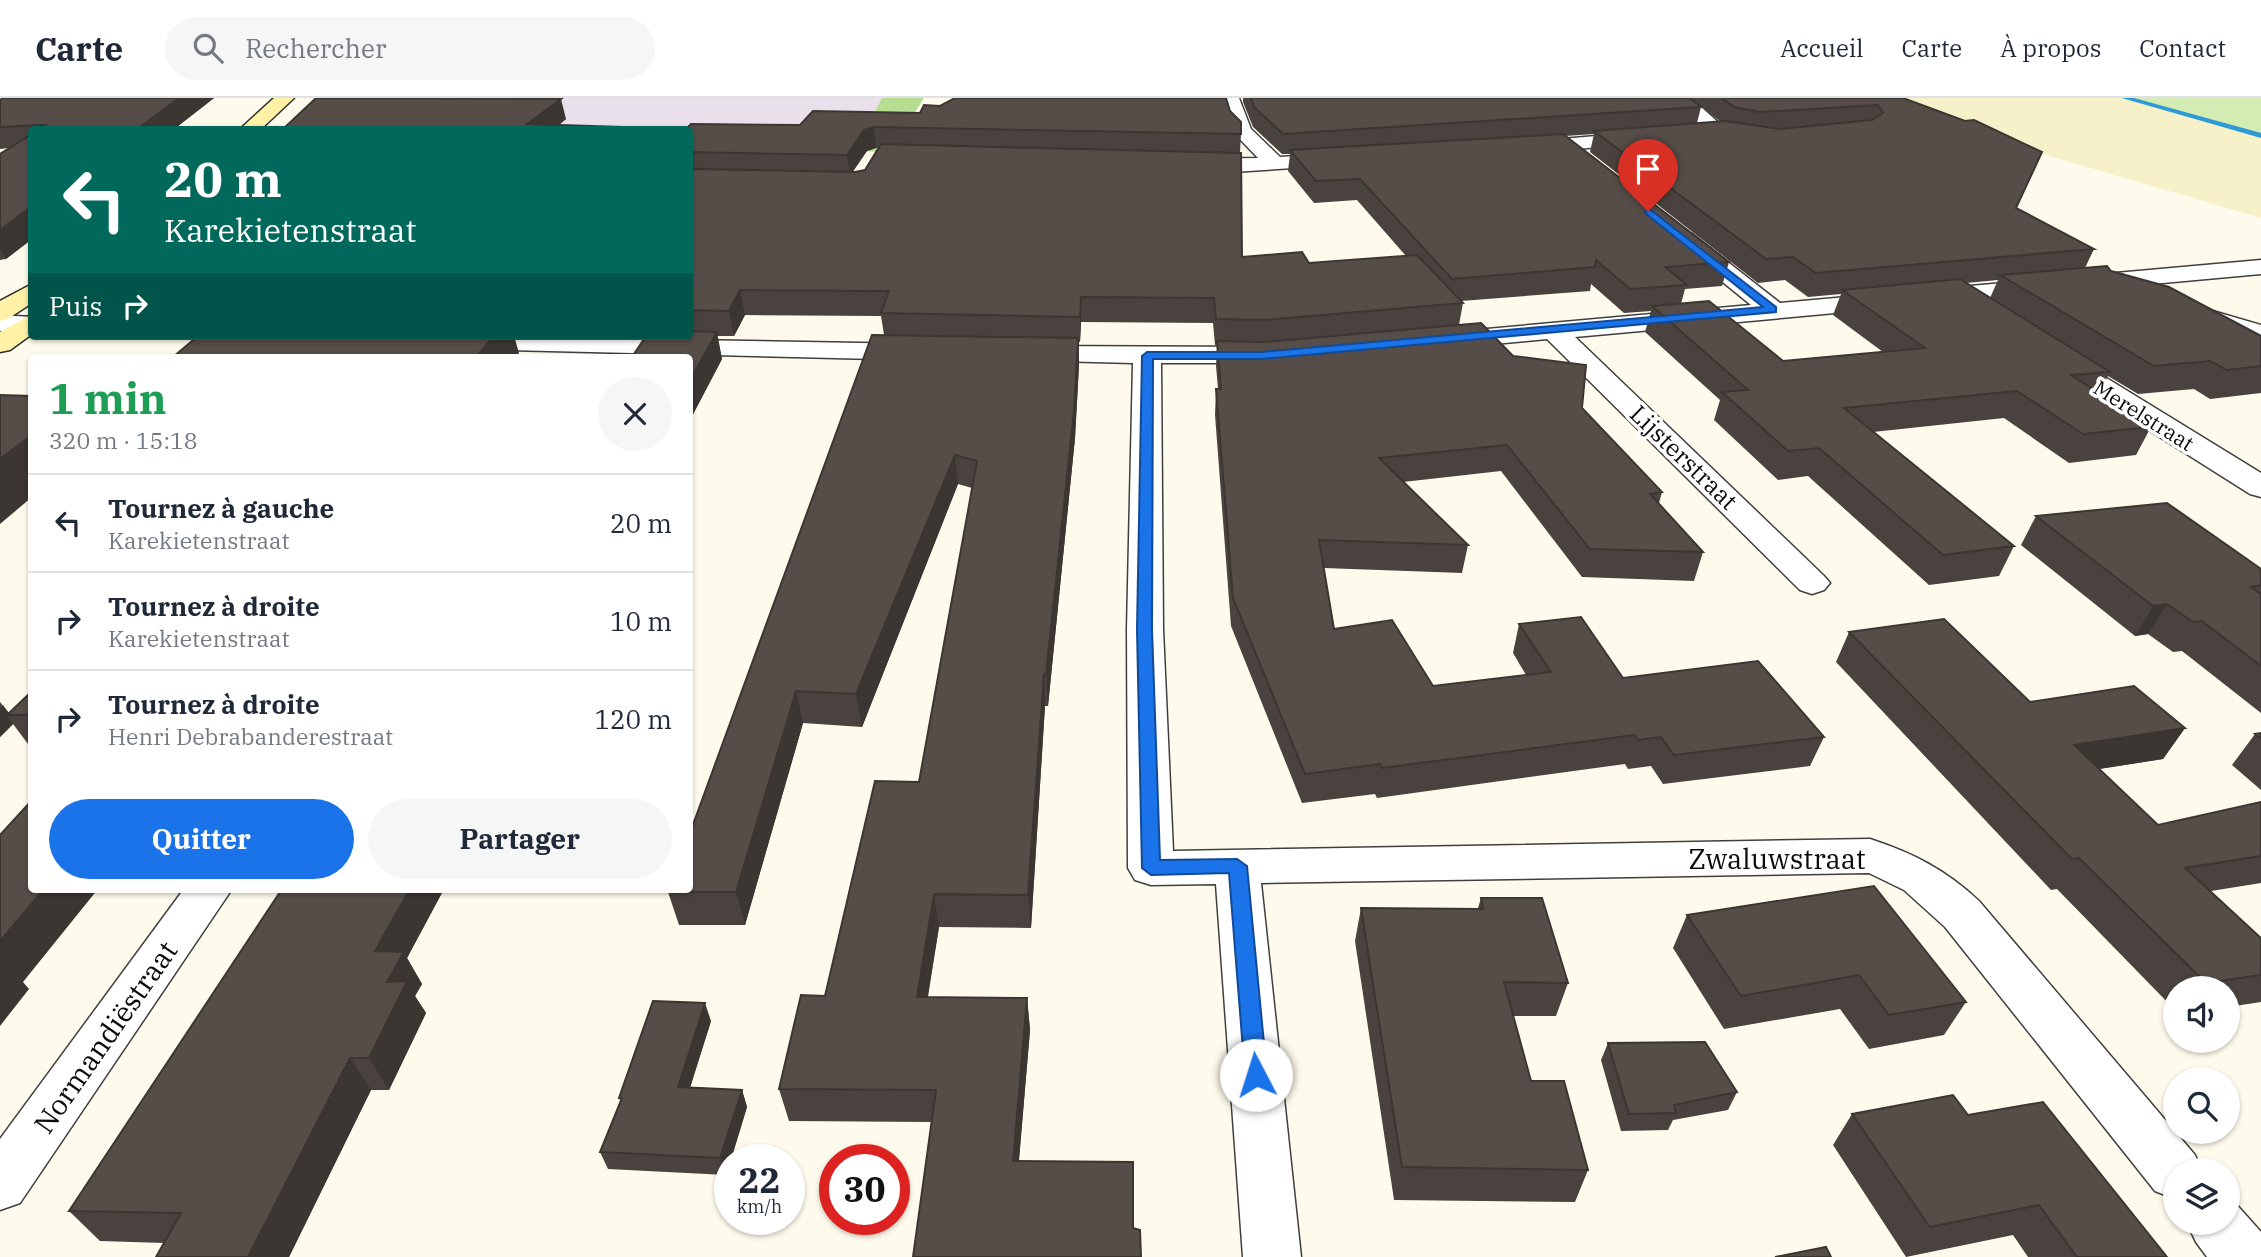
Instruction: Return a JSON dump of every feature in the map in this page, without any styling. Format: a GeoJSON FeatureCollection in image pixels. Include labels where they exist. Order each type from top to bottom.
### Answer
{"type":"FeatureCollection","features":[{"type":"Feature","properties":{"kind":"main road"},"geometry":{"type":"LineString","coordinates":[[253,126],[285,98]]}},
{"type":"Feature","properties":{"kind":"main road"},"geometry":{"type":"LineString","coordinates":[[0,313],[28,294]]}},
{"type":"Feature","properties":{"kind":"main road"},"geometry":{"type":"LineString","coordinates":[[0,344],[28,325]]}},
{"type":"Feature","properties":{"kind":"street"},"geometry":{"type":"LineString","coordinates":[[1230,98],[1242,131],[1274,162]]}},
{"type":"Feature","properties":{"kind":"street"},"geometry":{"type":"LineString","coordinates":[[1671,98],[1693,110],[1727,135],[1694,134]]}},
{"type":"Feature","properties":{"kind":"street"},"geometry":{"type":"LineString","coordinates":[[1509,149],[1669,136]]}},
{"type":"Feature","properties":{"kind":"street"},"geometry":{"type":"LineString","coordinates":[[1565,146],[1587,163]]}},
{"type":"Feature","properties":{"kind":"street"},"geometry":{"type":"LineString","coordinates":[[1164,164],[1233,166],[1357,158]]}},
{"type":"Feature","properties":{"kind":"street"},"geometry":{"type":"LineString","coordinates":[[1663,223],[1773,310]]}},
{"type":"Feature","properties":{"kind":"street"},"geometry":{"type":"LineString","coordinates":[[1422,343],[2261,267]]}},
{"type":"Feature","properties":{"kind":"street"},"geometry":{"type":"LineString","coordinates":[[2163,276],[2260,333]]}},
{"type":"Feature","properties":{"kind":"street"},"geometry":{"type":"LineString","coordinates":[[2085,284],[2152,302]]}},
{"type":"Feature","properties":{"kind":"street"},"geometry":{"type":"LineString","coordinates":[[1957,296],[1992,318]]}},
{"type":"Feature","properties":{"kind":"street"},"geometry":{"type":"LineString","coordinates":[[2179,310],[2260,333]]}},
{"type":"Feature","properties":{"kind":"street"},"geometry":{"type":"LineString","coordinates":[[0,324],[28,324]]}},
{"type":"Feature","properties":{"kind":"street","name":"Lijsterstraat"},"geometry":{"type":"LineString","coordinates":[[1555,332],[1812,583]]}},
{"type":"Feature","properties":{"kind":"street"},"geometry":{"type":"LineString","coordinates":[[435,340],[590,351],[938,353]]}},
{"type":"Feature","properties":{"kind":"street","name":"Merelstraat"},"geometry":{"type":"LineString","coordinates":[[2038,348],[2261,487]]}},
{"type":"Feature","properties":{"kind":"street"},"geometry":{"type":"LineString","coordinates":[[994,354],[1262,356],[1302,352]]}},
{"type":"Feature","properties":{"kind":"street","name":"Zwaluwstraat"},"geometry":{"type":"LineString","coordinates":[[1147,356],[1145,629],[1151,868],[1871,856],[1905,866],[1937,889],[1962,914],[2163,1158]]}},
{"type":"Feature","properties":{"kind":"street"},"geometry":{"type":"LineString","coordinates":[[1237,866],[1272,1257]]}},
{"type":"Feature","properties":{"kind":"street","name":"Normandiëstraat"},"geometry":{"type":"LineString","coordinates":[[0,1184],[206,893]]}},
{"type":"Feature","properties":{"kind":"street"},"geometry":{"type":"LineString","coordinates":[[2226,1235],[2244,1257]]}},
{"type":"Feature","properties":{"kind":"shaded area"},"geometry":{"type":"Polygon","coordinates":[[[411,98],[882,98],[858,143],[693,130],[693,126],[386,126],[411,98]]]}},
{"type":"Feature","properties":{"kind":"shaded area"},"geometry":{"type":"Polygon","coordinates":[[[1851,98],[2120,98],[2261,138],[2261,218],[1851,98]]]}},
{"type":"Feature","properties":{"kind":"green space"},"geometry":{"type":"Polygon","coordinates":[[[882,98],[924,98],[890,152],[693,147],[693,139],[858,143],[882,98]]]}},
{"type":"Feature","properties":{"kind":"green space"},"geometry":{"type":"Polygon","coordinates":[[[2120,98],[2261,98],[2261,138],[2120,98]]]}},
{"type":"Feature","properties":{"kind":"building"},"geometry":{"type":"Polygon","coordinates":[[[179,98],[141,126],[0,127],[0,100],[179,98]]]}},
{"type":"Feature","properties":{"kind":"building"},"geometry":{"type":"Polygon","coordinates":[[[316,98],[561,99],[527,124],[591,126],[286,126],[316,98]]]}},
{"type":"Feature","properties":{"kind":"building"},"geometry":{"type":"Polygon","coordinates":[[[955,98],[1226,98],[1230,111],[1241,122],[1241,134],[874,127],[864,130],[847,155],[693,152],[693,126],[689,126],[800,125],[813,111],[920,113],[924,105],[940,106],[955,98]]]}},
{"type":"Feature","properties":{"kind":"building"},"geometry":{"type":"Polygon","coordinates":[[[1251,98],[1689,98],[1701,107],[1283,134],[1254,107],[1251,98]]]}},
{"type":"Feature","properties":{"kind":"building"},"geometry":{"type":"Polygon","coordinates":[[[1722,98],[1903,98],[1965,121],[1974,120],[2042,152],[2016,208],[2094,249],[1816,273],[1793,257],[1766,259],[1594,131],[1725,121],[1780,129],[1872,120],[1883,113],[1878,105],[1760,112],[1734,107],[1722,98]]]}},
{"type":"Feature","properties":{"kind":"building"},"geometry":{"type":"Polygon","coordinates":[[[1563,134],[1729,262],[1665,267],[1687,285],[1630,289],[1596,260],[1595,267],[1452,279],[1360,179],[1316,181],[1290,150],[1563,134]]]}},
{"type":"Feature","properties":{"kind":"building"},"geometry":{"type":"Polygon","coordinates":[[[28,136],[28,209],[0,230],[0,154],[28,136]]]}},
{"type":"Feature","properties":{"kind":"building"},"geometry":{"type":"Polygon","coordinates":[[[881,144],[1241,153],[1242,257],[1302,252],[1309,263],[1417,255],[1463,303],[1264,320],[1216,319],[1214,298],[1081,297],[1080,317],[881,313],[889,291],[740,290],[729,311],[693,310],[693,169],[865,170],[881,144]]]}},
{"type":"Feature","properties":{"kind":"building"},"geometry":{"type":"Polygon","coordinates":[[[2107,266],[2111,271],[2169,287],[2261,336],[2261,366],[2227,370],[2210,361],[2154,366],[2000,275],[2107,266]]]}},
{"type":"Feature","properties":{"kind":"building"},"geometry":{"type":"Polygon","coordinates":[[[1960,279],[2110,372],[2071,375],[2151,427],[2083,434],[2017,391],[1844,408],[2014,546],[1943,555],[1819,448],[1788,451],[1722,392],[1748,390],[1652,306],[1709,301],[1783,361],[1925,348],[1842,290],[1960,279]]]}},
{"type":"Feature","properties":{"kind":"building"},"geometry":{"type":"Polygon","coordinates":[[[1481,323],[1513,356],[1586,365],[1582,408],[1662,492],[1650,494],[1703,552],[1590,549],[1507,445],[1379,458],[1468,545],[1319,540],[1334,629],[1392,620],[1433,686],[1551,672],[1519,624],[1581,617],[1623,678],[1758,661],[1824,737],[1674,755],[1661,737],[1638,740],[1634,735],[1382,768],[1380,764],[1305,774],[1233,598],[1216,389],[1221,389],[1217,341],[1264,342],[1481,323]]]}},
{"type":"Feature","properties":{"kind":"building"},"geometry":{"type":"Polygon","coordinates":[[[693,331],[717,332],[693,375],[693,354],[634,354],[643,340],[693,340],[693,331]]]}},
{"type":"Feature","properties":{"kind":"building"},"geometry":{"type":"Polygon","coordinates":[[[872,335],[1078,338],[1074,410],[1044,674],[1028,895],[934,894],[917,997],[1027,998],[1013,1161],[1133,1162],[1133,1228],[1140,1230],[1141,1257],[913,1257],[936,1090],[779,1089],[801,995],[825,996],[875,781],[919,782],[977,461],[955,455],[856,694],[796,691],[736,892],[693,892],[693,825],[872,335]]]}},
{"type":"Feature","properties":{"kind":"building"},"geometry":{"type":"Polygon","coordinates":[[[193,340],[491,340],[479,354],[177,354],[193,340]]]}},
{"type":"Feature","properties":{"kind":"building"},"geometry":{"type":"Polygon","coordinates":[[[0,395],[28,396],[28,438],[0,459],[0,395]]]}},
{"type":"Feature","properties":{"kind":"building"},"geometry":{"type":"Polygon","coordinates":[[[2167,503],[2261,569],[2261,585],[2251,587],[2261,594],[2261,666],[2202,621],[2193,622],[2167,604],[2153,606],[2036,516],[2167,503]]]}},
{"type":"Feature","properties":{"kind":"building"},"geometry":{"type":"Polygon","coordinates":[[[1944,619],[2030,702],[2134,686],[2185,728],[2074,745],[2158,825],[2261,802],[2261,856],[2185,868],[2261,938],[2261,975],[2240,978],[2199,976],[2079,858],[2072,859],[1849,632],[1944,619]]]}},
{"type":"Feature","properties":{"kind":"building"},"geometry":{"type":"Polygon","coordinates":[[[28,695],[28,715],[7,715],[28,695]]]}},
{"type":"Feature","properties":{"kind":"building"},"geometry":{"type":"Polygon","coordinates":[[[28,804],[28,893],[41,893],[0,941],[0,835],[28,804]]]}},
{"type":"Feature","properties":{"kind":"building"},"geometry":{"type":"Polygon","coordinates":[[[1874,886],[1966,1002],[1889,1015],[1859,975],[1741,996],[1687,915],[1874,886]]]}},
{"type":"Feature","properties":{"kind":"building"},"geometry":{"type":"Polygon","coordinates":[[[279,893],[408,893],[375,951],[404,952],[387,982],[407,981],[369,1058],[350,1058],[248,1257],[156,1257],[181,1213],[69,1211],[279,893]]]}},
{"type":"Feature","properties":{"kind":"building"},"geometry":{"type":"Polygon","coordinates":[[[1481,898],[1542,898],[1568,983],[1504,982],[1531,1081],[1564,1081],[1588,1170],[1402,1167],[1361,908],[1483,909],[1481,898]]]}},
{"type":"Feature","properties":{"kind":"building"},"geometry":{"type":"Polygon","coordinates":[[[653,1001],[705,1003],[678,1087],[742,1090],[725,1144],[714,1144],[714,1158],[600,1152],[622,1098],[619,1098],[653,1001]]]}},
{"type":"Feature","properties":{"kind":"building"},"geometry":{"type":"Polygon","coordinates":[[[1705,1042],[1737,1092],[1674,1105],[1676,1113],[1629,1114],[1608,1043],[1705,1042]]]}},
{"type":"Feature","properties":{"kind":"building"},"geometry":{"type":"Polygon","coordinates":[[[1953,1095],[1968,1115],[2043,1102],[2167,1257],[2077,1257],[2039,1205],[1930,1227],[1852,1114],[1953,1095]]]}},
{"type":"Feature","properties":{"kind":"building"},"geometry":{"type":"Polygon","coordinates":[[[1826,1247],[1831,1257],[1775,1257],[1826,1247]]]}},
{"type":"Feature","properties":{"kind":"waterway"},"geometry":{"type":"LineString","coordinates":[[2126,98],[2261,136]]}},
{"type":"Feature","properties":{"kind":"route"},"geometry":{"type":"LineString","coordinates":[[1256,1075],[1237,866],[1151,868],[1145,629],[1147,356],[1262,356],[1555,332],[1773,310],[1648,211]]}}]}
